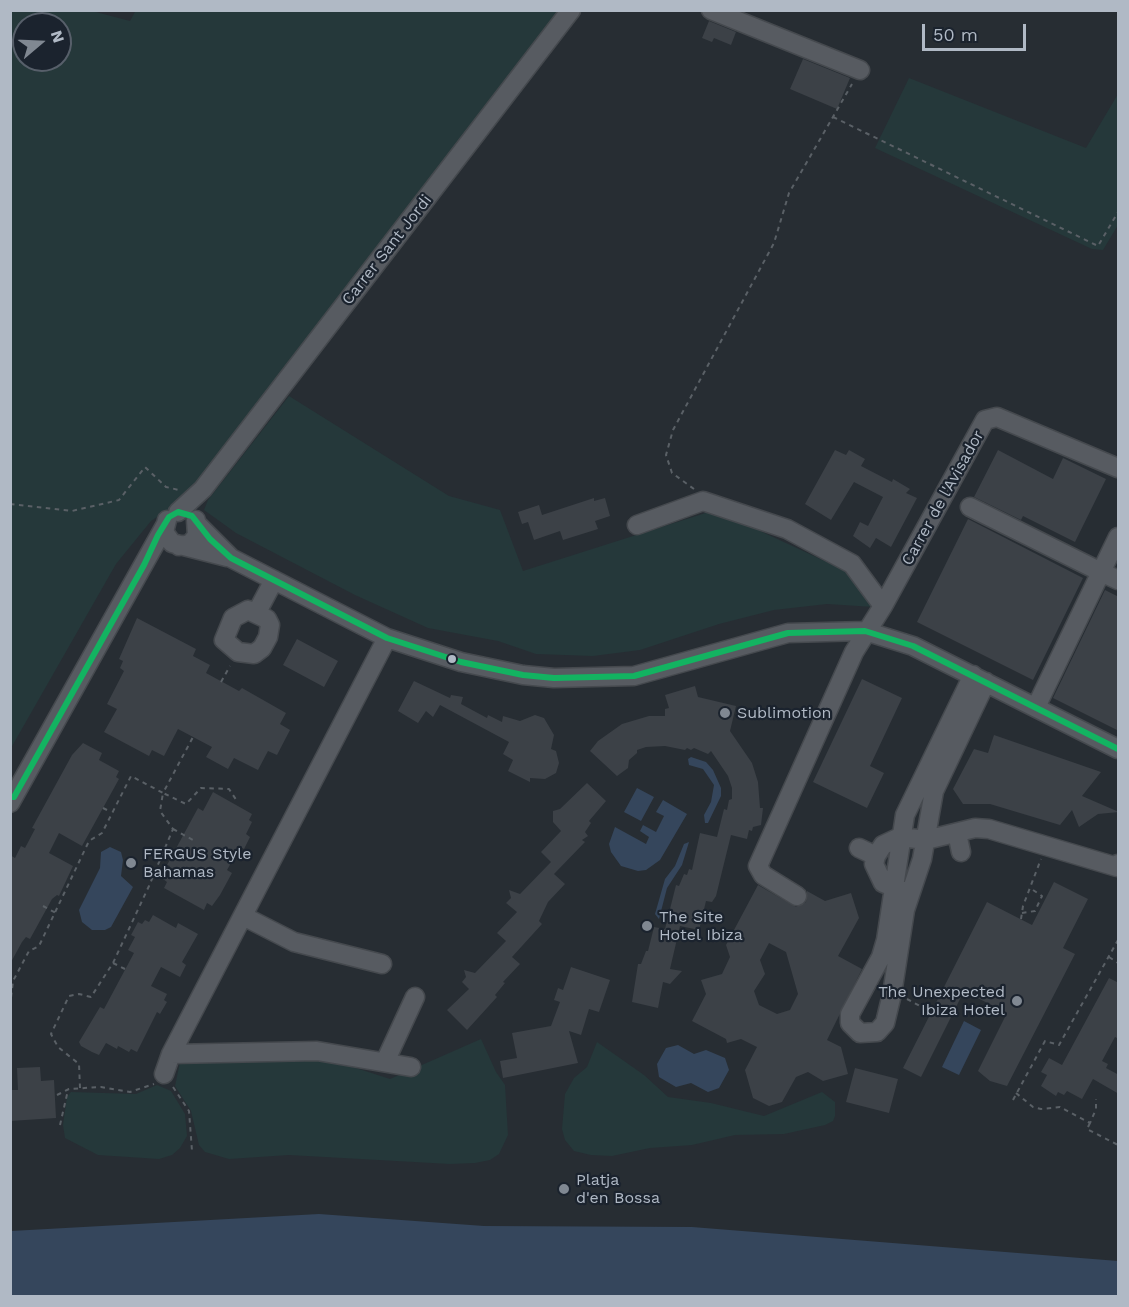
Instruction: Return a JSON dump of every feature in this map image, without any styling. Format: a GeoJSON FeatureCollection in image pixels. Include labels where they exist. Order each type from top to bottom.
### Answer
{"type":"FeatureCollection","features":[{"type":"Feature","properties":{"kind":"street","name":"Carrer Sant Jordi"},"geometry":{"type":"LineString","coordinates":[[178,512],[200,492],[571,10]]}},
{"type":"Feature","properties":{"kind":"street"},"geometry":{"type":"LineString","coordinates":[[711,10],[861,70]]}},
{"type":"Feature","properties":{"kind":"street","name":"Carrer de l'Avisador"},"geometry":{"type":"LineString","coordinates":[[797,896],[763,875],[758,866],[865,631],[883,606],[985,420],[997,417],[1119,468]]}},
{"type":"Feature","properties":{"kind":"street","name":"Carrer Sant Jordi"},"geometry":{"type":"LineString","coordinates":[[197,523],[200,492]]}},
{"type":"Feature","properties":{"kind":"street"},"geometry":{"type":"LineString","coordinates":[[637,525],[703,501],[787,529],[852,564],[883,606]]}},
{"type":"Feature","properties":{"kind":"street","name":"Carrer de l'Avisador"},"geometry":{"type":"LineString","coordinates":[[970,507],[1119,580]]}},
{"type":"Feature","properties":{"kind":"street"},"geometry":{"type":"LineString","coordinates":[[12,799],[169,517],[178,512],[188,513],[231,558]]}},
{"type":"Feature","properties":{"kind":"street"},"geometry":{"type":"LineString","coordinates":[[144,565],[177,546],[194,541],[197,523]]}},
{"type":"Feature","properties":{"kind":"street"},"geometry":{"type":"LineString","coordinates":[[165,526],[166,537],[177,546],[231,558],[387,638],[426,653],[514,674],[554,678],[634,676],[673,667],[788,633],[865,631],[897,639],[1119,749]]}},
{"type":"Feature","properties":{"kind":"street"},"geometry":{"type":"LineString","coordinates":[[1036,707],[1119,537]]}},
{"type":"Feature","properties":{"kind":"street"},"geometry":{"type":"LineString","coordinates":[[257,612],[274,580]]}},
{"type":"Feature","properties":{"kind":"street"},"geometry":{"type":"LineString","coordinates":[[160,1078],[387,638]]}},
{"type":"Feature","properties":{"kind":"street"},"geometry":{"type":"LineString","coordinates":[[980,679],[905,815],[900,837],[902,891],[892,994],[885,1023],[877,1032],[860,1034],[850,1023],[850,1014],[881,957],[902,891],[926,840],[939,777],[980,679]]}},
{"type":"Feature","properties":{"kind":"street"},"geometry":{"type":"LineString","coordinates":[[902,891],[883,883],[867,852],[900,837],[926,840],[975,828],[989,829],[1118,866]]}},
{"type":"Feature","properties":{"kind":"street"},"geometry":{"type":"LineString","coordinates":[[957,832],[961,852]]}},
{"type":"Feature","properties":{"kind":"street"},"geometry":{"type":"LineString","coordinates":[[243,915],[294,942],[382,964]]}},
{"type":"Feature","properties":{"kind":"street"},"geometry":{"type":"LineString","coordinates":[[384,1062],[415,997]]}},
{"type":"Feature","properties":{"kind":"street"},"geometry":{"type":"LineString","coordinates":[[171,1054],[317,1051],[411,1067]]}},
{"type":"Feature","properties":{"kind":"path"},"geometry":{"type":"LineString","coordinates":[[703,501],[692,486],[672,473],[666,455],[673,430],[774,243],[789,193],[861,70]]}},
{"type":"Feature","properties":{"kind":"path"},"geometry":{"type":"LineString","coordinates":[[833,117],[1098,246],[1119,212]]}},
{"type":"Feature","properties":{"kind":"path"},"geometry":{"type":"LineString","coordinates":[[10,504],[72,511],[119,500],[145,467],[166,487],[200,492]]}},
{"type":"Feature","properties":{"kind":"path"},"geometry":{"type":"LineString","coordinates":[[221,682],[230,664]]}},
{"type":"Feature","properties":{"kind":"path"},"geometry":{"type":"LineString","coordinates":[[193,737],[163,793],[160,811],[173,830],[194,840]]}},
{"type":"Feature","properties":{"kind":"path"},"geometry":{"type":"LineString","coordinates":[[10,1006],[13,981],[29,951],[39,946],[89,841],[102,833],[131,777],[186,804],[201,788],[229,789],[237,801]]}},
{"type":"Feature","properties":{"kind":"path"},"geometry":{"type":"LineString","coordinates":[[103,808],[112,813]]}},
{"type":"Feature","properties":{"kind":"path"},"geometry":{"type":"LineString","coordinates":[[80,1088],[79,1064],[58,1047],[51,1034],[69,996],[79,994],[91,997],[113,963],[173,830]]}},
{"type":"Feature","properties":{"kind":"path"},"geometry":{"type":"LineString","coordinates":[[1021,919],[1046,845]]}},
{"type":"Feature","properties":{"kind":"path"},"geometry":{"type":"LineString","coordinates":[[1022,913],[1035,912],[1042,896],[1030,888]]}},
{"type":"Feature","properties":{"kind":"path"},"geometry":{"type":"LineString","coordinates":[[43,906],[56,913]]}},
{"type":"Feature","properties":{"kind":"path"},"geometry":{"type":"LineString","coordinates":[[1013,1100],[1045,1041],[1059,1045],[1119,940]]}},
{"type":"Feature","properties":{"kind":"path"},"geometry":{"type":"LineString","coordinates":[[1109,957],[1119,963]]}},
{"type":"Feature","properties":{"kind":"path"},"geometry":{"type":"LineString","coordinates":[[113,963],[125,969]]}},
{"type":"Feature","properties":{"kind":"path"},"geometry":{"type":"LineString","coordinates":[[922,1007],[931,1012]]}},
{"type":"Feature","properties":{"kind":"path"},"geometry":{"type":"LineString","coordinates":[[57,1095],[69,1089],[101,1087],[130,1092],[141,1090],[160,1078],[189,1111],[192,1151]]}},
{"type":"Feature","properties":{"kind":"path"},"geometry":{"type":"LineString","coordinates":[[60,1125],[69,1089]]}},
{"type":"Feature","properties":{"kind":"path"},"geometry":{"type":"LineString","coordinates":[[1016,1094],[1033,1107],[1041,1109],[1060,1107],[1090,1123]]}},
{"type":"Feature","properties":{"kind":"path"},"geometry":{"type":"LineString","coordinates":[[1096,1099],[1096,1109],[1087,1128],[1119,1145]]}},
{"type":"Feature","properties":{"kind":"shaded area"},"geometry":{"type":"Polygon","coordinates":[[[136,10],[560,11],[187,497],[151,521],[116,564],[11,748],[11,11],[92,11],[130,21],[136,10]]]}},
{"type":"Feature","properties":{"kind":"shaded area"},"geometry":{"type":"Polygon","coordinates":[[[909,78],[1086,148],[1118,94],[1118,225],[1103,250],[1092,249],[875,148],[909,78]]]}},
{"type":"Feature","properties":{"kind":"shaded area"},"geometry":{"type":"Polygon","coordinates":[[[289,396],[449,496],[500,510],[523,571],[715,510],[844,570],[874,607],[827,604],[774,610],[719,624],[640,650],[593,656],[536,654],[498,641],[428,628],[355,595],[236,533],[204,510],[208,500],[289,396]]]}},
{"type":"Feature","properties":{"kind":"shaded area"},"geometry":{"type":"Polygon","coordinates":[[[481,1039],[496,1072],[505,1085],[508,1135],[499,1154],[490,1160],[475,1163],[450,1164],[289,1155],[229,1159],[205,1152],[199,1145],[191,1111],[175,1086],[180,1062],[292,1058],[334,1061],[390,1079],[481,1039]]]}},
{"type":"Feature","properties":{"kind":"shaded area"},"geometry":{"type":"Polygon","coordinates":[[[597,1042],[644,1075],[668,1097],[711,1103],[764,1116],[822,1092],[835,1102],[835,1116],[833,1121],[825,1125],[784,1134],[735,1135],[692,1145],[650,1148],[612,1156],[574,1151],[565,1140],[562,1129],[565,1094],[574,1078],[587,1067],[597,1042]]]}},
{"type":"Feature","properties":{"kind":"shaded area"},"geometry":{"type":"Polygon","coordinates":[[[157,1085],[171,1091],[185,1114],[187,1136],[180,1148],[172,1155],[159,1159],[98,1155],[65,1138],[63,1125],[67,1097],[71,1092],[136,1094],[157,1085]]]}},
{"type":"Feature","properties":{"kind":"water"},"geometry":{"type":"Polygon","coordinates":[[[691,757],[706,762],[713,770],[721,788],[721,796],[708,823],[705,823],[704,815],[711,802],[714,785],[703,769],[689,765],[688,759],[691,757]]]}},
{"type":"Feature","properties":{"kind":"water"},"geometry":{"type":"Polygon","coordinates":[[[637,788],[654,797],[641,821],[624,812],[637,788]]]}},
{"type":"Feature","properties":{"kind":"water"},"geometry":{"type":"Polygon","coordinates":[[[663,800],[687,814],[660,860],[646,870],[638,871],[621,866],[611,852],[609,844],[615,827],[646,844],[649,837],[640,831],[643,825],[656,832],[664,816],[656,812],[663,800]]]}},
{"type":"Feature","properties":{"kind":"water"},"geometry":{"type":"Polygon","coordinates":[[[689,842],[682,865],[667,888],[659,919],[655,914],[665,879],[675,866],[684,844],[689,842]]]}},
{"type":"Feature","properties":{"kind":"water"},"geometry":{"type":"Polygon","coordinates":[[[110,847],[121,852],[123,860],[121,876],[133,887],[111,927],[105,930],[92,930],[82,922],[79,910],[100,868],[101,852],[110,847]]]}},
{"type":"Feature","properties":{"kind":"water"},"geometry":{"type":"Polygon","coordinates":[[[964,1021],[981,1030],[959,1075],[942,1067],[964,1021]]]}},
{"type":"Feature","properties":{"kind":"water"},"geometry":{"type":"Polygon","coordinates":[[[678,1045],[694,1054],[706,1050],[725,1058],[729,1070],[719,1088],[708,1092],[691,1083],[676,1087],[659,1077],[657,1064],[666,1048],[678,1045]]]}},
{"type":"Feature","properties":{"kind":"water"},"geometry":{"type":"Polygon","coordinates":[[[319,1214],[484,1226],[692,1227],[1118,1261],[1118,1296],[11,1296],[11,1231],[319,1214]]]}},
{"type":"Feature","properties":{"kind":"building"},"geometry":{"type":"Polygon","coordinates":[[[709,21],[736,32],[731,45],[714,38],[712,42],[702,38],[709,21]]]}},
{"type":"Feature","properties":{"kind":"building"},"geometry":{"type":"Polygon","coordinates":[[[803,59],[850,78],[837,109],[790,89],[803,59]]]}},
{"type":"Feature","properties":{"kind":"building"},"geometry":{"type":"Polygon","coordinates":[[[835,450],[846,455],[849,450],[865,459],[861,466],[892,482],[893,479],[910,489],[906,493],[917,498],[891,547],[876,538],[870,548],[853,536],[860,522],[868,526],[883,497],[854,482],[831,520],[805,504],[835,450]]]}},
{"type":"Feature","properties":{"kind":"building"},"geometry":{"type":"Polygon","coordinates":[[[998,450],[1053,479],[1063,458],[1106,479],[1075,542],[1023,516],[1021,520],[974,497],[998,450]]]}},
{"type":"Feature","properties":{"kind":"building"},"geometry":{"type":"Polygon","coordinates":[[[594,498],[594,501],[605,498],[610,516],[595,521],[598,529],[563,540],[560,531],[534,540],[528,522],[522,524],[518,512],[539,505],[542,515],[594,498]]]}},
{"type":"Feature","properties":{"kind":"building"},"geometry":{"type":"Polygon","coordinates":[[[968,519],[1083,578],[1033,680],[917,622],[968,519]]]}},
{"type":"Feature","properties":{"kind":"building"},"geometry":{"type":"Polygon","coordinates":[[[1105,590],[1119,597],[1119,731],[1053,698],[1105,590]]]}},
{"type":"Feature","properties":{"kind":"building"},"geometry":{"type":"Polygon","coordinates":[[[137,618],[196,649],[193,656],[210,665],[206,673],[239,691],[242,688],[286,713],[280,724],[290,730],[277,755],[268,751],[258,770],[234,758],[228,769],[206,757],[212,747],[178,729],[164,756],[152,750],[149,756],[104,732],[117,709],[107,704],[124,671],[120,668],[123,661],[119,659],[137,618]]]}},
{"type":"Feature","properties":{"kind":"building"},"geometry":{"type":"Polygon","coordinates":[[[297,639],[338,661],[324,687],[283,665],[297,639]]]}},
{"type":"Feature","properties":{"kind":"building"},"geometry":{"type":"Polygon","coordinates":[[[862,679],[902,698],[870,766],[884,773],[867,808],[813,782],[862,679]]]}},
{"type":"Feature","properties":{"kind":"building"},"geometry":{"type":"Polygon","coordinates":[[[414,681],[450,698],[451,695],[463,697],[461,704],[487,718],[488,715],[502,722],[503,716],[520,721],[535,715],[544,718],[554,735],[551,749],[556,751],[559,763],[556,773],[545,779],[530,778],[530,782],[508,771],[513,760],[503,754],[509,742],[440,705],[433,717],[426,711],[418,723],[398,711],[414,681]]]}},
{"type":"Feature","properties":{"kind":"building"},"geometry":{"type":"Polygon","coordinates":[[[695,686],[698,697],[736,706],[730,731],[752,763],[758,782],[760,808],[763,808],[761,825],[753,827],[752,831],[749,830],[747,839],[731,835],[716,896],[712,902],[706,901],[699,930],[680,926],[670,969],[682,971],[670,984],[663,982],[658,1008],[632,1002],[638,964],[641,964],[648,951],[654,927],[665,929],[676,885],[679,886],[689,869],[692,870],[700,833],[717,837],[724,809],[727,810],[729,800],[732,799],[732,788],[728,776],[711,751],[708,754],[694,748],[685,750],[665,746],[646,747],[637,750],[637,753],[629,760],[628,768],[617,776],[590,751],[598,741],[622,724],[649,716],[665,716],[665,709],[669,708],[665,695],[695,686]]]}},
{"type":"Feature","properties":{"kind":"building"},"geometry":{"type":"Polygon","coordinates":[[[994,735],[1101,772],[1082,796],[1119,812],[1098,814],[1079,827],[1072,810],[1060,825],[990,804],[963,804],[953,789],[974,749],[988,753],[994,735]]]}},
{"type":"Feature","properties":{"kind":"building"},"geometry":{"type":"Polygon","coordinates":[[[83,743],[102,753],[99,760],[119,771],[116,777],[119,779],[82,846],[59,833],[49,853],[73,866],[59,896],[52,899],[30,939],[26,937],[22,942],[10,964],[10,855],[15,858],[21,846],[25,848],[35,829],[32,828],[72,755],[83,743]]]}},
{"type":"Feature","properties":{"kind":"building"},"geometry":{"type":"Polygon","coordinates":[[[587,783],[606,801],[589,821],[591,823],[585,832],[588,836],[582,840],[585,842],[554,874],[565,884],[548,902],[539,921],[542,924],[512,957],[520,964],[503,982],[505,983],[495,995],[497,997],[467,1030],[447,1010],[469,989],[462,982],[466,977],[464,970],[475,973],[506,941],[497,933],[517,912],[506,903],[511,898],[509,890],[520,894],[551,862],[541,852],[561,831],[553,822],[553,811],[560,809],[587,783]]]}},
{"type":"Feature","properties":{"kind":"building"},"geometry":{"type":"Polygon","coordinates":[[[213,792],[252,814],[249,820],[252,822],[246,834],[250,837],[244,849],[240,847],[227,870],[232,873],[220,895],[212,906],[207,903],[204,910],[164,888],[167,882],[163,879],[170,866],[167,865],[198,808],[203,811],[213,792]]]}},
{"type":"Feature","properties":{"kind":"building","name":"The Unexpected Ibiza Hotel"},"geometry":{"type":"Polygon","coordinates":[[[1054,882],[1088,899],[1063,948],[1075,954],[1007,1086],[990,1081],[978,1071],[1007,1013],[964,991],[921,1077],[903,1068],[987,902],[1032,925],[1054,882]]]}},
{"type":"Feature","properties":{"kind":"building"},"geometry":{"type":"Polygon","coordinates":[[[758,885],[796,907],[806,902],[807,891],[825,901],[851,893],[859,918],[838,956],[862,969],[827,1040],[841,1047],[848,1074],[823,1081],[808,1072],[796,1077],[782,1102],[769,1106],[753,1098],[745,1070],[757,1047],[741,1039],[727,1043],[726,1039],[692,1021],[706,994],[701,980],[722,974],[730,957],[726,945],[758,885]],[[769,943],[760,960],[765,974],[754,991],[759,1005],[777,1014],[790,1010],[798,994],[786,952],[769,943]]]}},
{"type":"Feature","properties":{"kind":"building"},"geometry":{"type":"Polygon","coordinates":[[[153,915],[176,928],[178,923],[198,934],[182,962],[186,965],[180,977],[161,967],[151,986],[167,994],[164,1000],[167,1002],[160,1014],[157,1012],[137,1052],[131,1049],[129,1052],[118,1046],[117,1049],[106,1043],[99,1055],[81,1046],[79,1042],[100,1007],[104,1009],[134,953],[128,950],[135,937],[131,935],[138,922],[142,924],[145,920],[149,922],[153,915]]]}},
{"type":"Feature","properties":{"kind":"building"},"geometry":{"type":"Polygon","coordinates":[[[571,967],[610,980],[599,1012],[589,1009],[581,1035],[569,1031],[578,1063],[503,1078],[500,1061],[517,1058],[512,1033],[551,1026],[560,1002],[554,1000],[558,988],[563,990],[571,967]]]}},
{"type":"Feature","properties":{"kind":"building"},"geometry":{"type":"Polygon","coordinates":[[[1109,978],[1119,983],[1119,1039],[1115,1037],[1102,1061],[1108,1064],[1106,1068],[1119,1075],[1119,1094],[1093,1079],[1082,1099],[1067,1091],[1064,1095],[1058,1092],[1056,1096],[1041,1086],[1047,1075],[1041,1072],[1049,1058],[1062,1065],[1109,978]]]}},
{"type":"Feature","properties":{"kind":"building"},"geometry":{"type":"Polygon","coordinates":[[[40,1067],[41,1081],[54,1080],[56,1118],[10,1121],[10,1090],[18,1090],[17,1068],[40,1067]]]}},
{"type":"Feature","properties":{"kind":"building"},"geometry":{"type":"Polygon","coordinates":[[[855,1068],[898,1079],[889,1113],[846,1102],[855,1068]]]}},
{"type":"Feature","properties":{"kind":"transit line"},"geometry":{"type":"LineString","coordinates":[[10,797],[14,797],[144,565],[158,535],[169,517],[178,512],[192,516],[210,539],[231,558],[387,638],[461,662],[523,675],[554,678],[634,676],[788,633],[865,631],[913,646],[1118,749]]}},
{"type":"Feature","properties":{"kind":"place","name":"Sublimotion"},"geometry":{"type":"Point","coordinates":[725,713]}},
{"type":"Feature","properties":{"kind":"place","name":"FERGUS Style Bahamas"},"geometry":{"type":"Point","coordinates":[131,863]}},
{"type":"Feature","properties":{"kind":"place","name":"The Site Hotel Ibiza"},"geometry":{"type":"Point","coordinates":[647,926]}},
{"type":"Feature","properties":{"kind":"place","name":"The Unexpected Ibiza Hotel"},"geometry":{"type":"Point","coordinates":[1017,1001]}},
{"type":"Feature","properties":{"kind":"place","name":"Platja d'en Bossa"},"geometry":{"type":"Point","coordinates":[564,1189]}}]}
